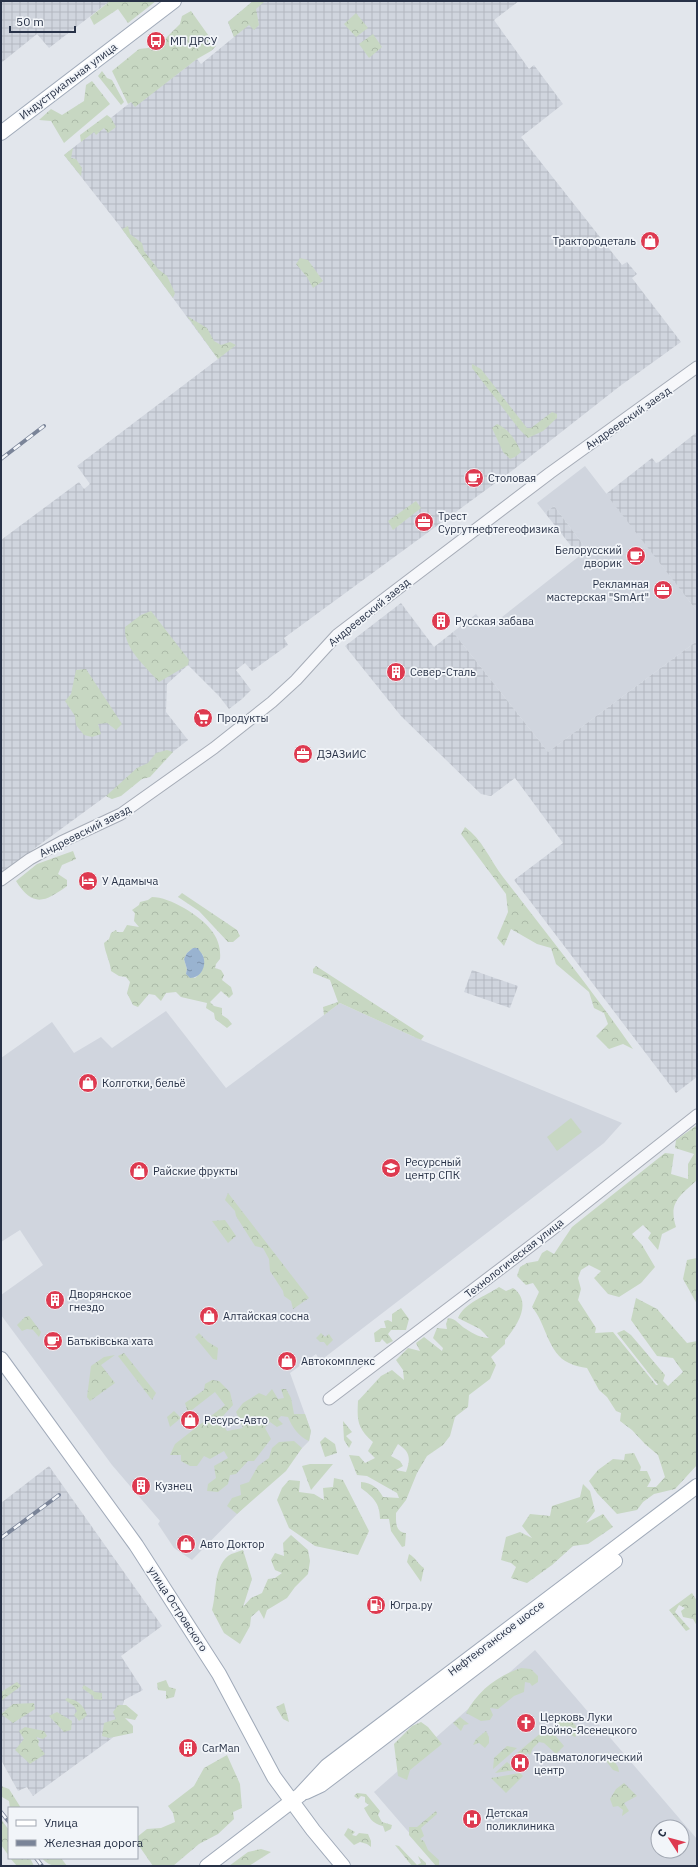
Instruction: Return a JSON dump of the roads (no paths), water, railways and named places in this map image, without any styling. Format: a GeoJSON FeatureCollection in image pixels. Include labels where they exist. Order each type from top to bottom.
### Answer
{"type":"FeatureCollection","features":[{"type":"Feature","properties":{"kind":"main road","name":"Индустриальная улица"},"geometry":{"type":"LineString","coordinates":[[1,133],[174,1]]}},
{"type":"Feature","properties":{"kind":"main road","name":"улица Островского"},"geometry":{"type":"LineString","coordinates":[[1,1359],[113,1511],[170,1595],[219,1674],[274,1777],[295,1798],[343,1866]]}},
{"type":"Feature","properties":{"kind":"main road","name":"Нефтеюганское шоссе"},"geometry":{"type":"LineString","coordinates":[[207,1866],[295,1798],[327,1766],[697,1486]]}},
{"type":"Feature","properties":{"kind":"main road","name":"Нефтеюганское шоссе"},"geometry":{"type":"LineString","coordinates":[[295,1798],[321,1785],[697,1498]]}},
{"type":"Feature","properties":{"kind":"street","name":"Андреевский заезд"},"geometry":{"type":"LineString","coordinates":[[1,880],[30,859],[61,842],[121,814],[214,748],[272,702],[296,680],[337,635],[546,476],[697,367]]}},
{"type":"Feature","properties":{"kind":"street","name":"Технологическая улица"},"geometry":{"type":"LineString","coordinates":[[329,1399],[549,1232],[697,1115]]}},
{"type":"Feature","properties":{"kind":"water"},"geometry":{"type":"Polygon","coordinates":[[[193,948],[198,948],[203,956],[204,967],[200,974],[190,978],[186,974],[187,969],[184,959],[187,953],[193,948]]]}},
{"type":"Feature","properties":{"kind":"railway"},"geometry":{"type":"LineString","coordinates":[[1,459],[44,426]]}},
{"type":"Feature","properties":{"kind":"railway"},"geometry":{"type":"LineString","coordinates":[[1,1538],[59,1495]]}},
{"type":"Feature","properties":{"kind":"railway"},"geometry":{"type":"LineString","coordinates":[[1,1812],[8,1821]]}},
{"type":"Feature","properties":{"kind":"railway"},"geometry":{"type":"LineString","coordinates":[[37,1859],[42,1866]]}},
{"type":"Feature","properties":{"kind":"place","name":"МП ДРСУ"},"geometry":{"type":"Point","coordinates":[156,41]}},
{"type":"Feature","properties":{"kind":"place","name":"Трактородеталь"},"geometry":{"type":"Point","coordinates":[650,241]}},
{"type":"Feature","properties":{"kind":"place","name":"Столовая"},"geometry":{"type":"Point","coordinates":[474,478]}},
{"type":"Feature","properties":{"kind":"place","name":"Трест Сургутнефтегеофизика"},"geometry":{"type":"Point","coordinates":[424,522]}},
{"type":"Feature","properties":{"kind":"place","name":"Белорусский дворик"},"geometry":{"type":"Point","coordinates":[636,556]}},
{"type":"Feature","properties":{"kind":"place","name":"Рекламная мастерская \"SmArt\""},"geometry":{"type":"Point","coordinates":[663,590]}},
{"type":"Feature","properties":{"kind":"place","name":"Русская забава"},"geometry":{"type":"Point","coordinates":[441,621]}},
{"type":"Feature","properties":{"kind":"place","name":"Север-Сталь"},"geometry":{"type":"Point","coordinates":[396,672]}},
{"type":"Feature","properties":{"kind":"place","name":"Продукты"},"geometry":{"type":"Point","coordinates":[203,718]}},
{"type":"Feature","properties":{"kind":"place","name":"ДЭАЗиИС"},"geometry":{"type":"Point","coordinates":[303,754]}},
{"type":"Feature","properties":{"kind":"place","name":"У Адамыча"},"geometry":{"type":"Point","coordinates":[88,881]}},
{"type":"Feature","properties":{"kind":"place","name":"Колготки, бельё"},"geometry":{"type":"Point","coordinates":[88,1083]}},
{"type":"Feature","properties":{"kind":"place","name":"Ресурсный центр СПК"},"geometry":{"type":"Point","coordinates":[391,1168]}},
{"type":"Feature","properties":{"kind":"place","name":"Райские фрукты"},"geometry":{"type":"Point","coordinates":[139,1171]}},
{"type":"Feature","properties":{"kind":"place","name":"Дворянское гнездо"},"geometry":{"type":"Point","coordinates":[55,1300]}},
{"type":"Feature","properties":{"kind":"place","name":"Алтайская сосна"},"geometry":{"type":"Point","coordinates":[209,1316]}},
{"type":"Feature","properties":{"kind":"place","name":"Батькiвська хата"},"geometry":{"type":"Point","coordinates":[53,1341]}},
{"type":"Feature","properties":{"kind":"place","name":"Автокомплекс"},"geometry":{"type":"Point","coordinates":[287,1361]}},
{"type":"Feature","properties":{"kind":"place","name":"Ресурс-Авто"},"geometry":{"type":"Point","coordinates":[190,1420]}},
{"type":"Feature","properties":{"kind":"place","name":"Кузнец"},"geometry":{"type":"Point","coordinates":[141,1486]}},
{"type":"Feature","properties":{"kind":"place","name":"Авто Доктор"},"geometry":{"type":"Point","coordinates":[186,1544]}},
{"type":"Feature","properties":{"kind":"place","name":"Югра.ру"},"geometry":{"type":"Point","coordinates":[376,1605]}},
{"type":"Feature","properties":{"kind":"place","name":"Церковь Луки Войно-Ясенецкого"},"geometry":{"type":"Point","coordinates":[526,1723]}},
{"type":"Feature","properties":{"kind":"place","name":"CarMan"},"geometry":{"type":"Point","coordinates":[188,1748]}},
{"type":"Feature","properties":{"kind":"place","name":"Травматологический центр"},"geometry":{"type":"Point","coordinates":[520,1763]}},
{"type":"Feature","properties":{"kind":"place","name":"Детская поликлиника"},"geometry":{"type":"Point","coordinates":[472,1819]}}]}
